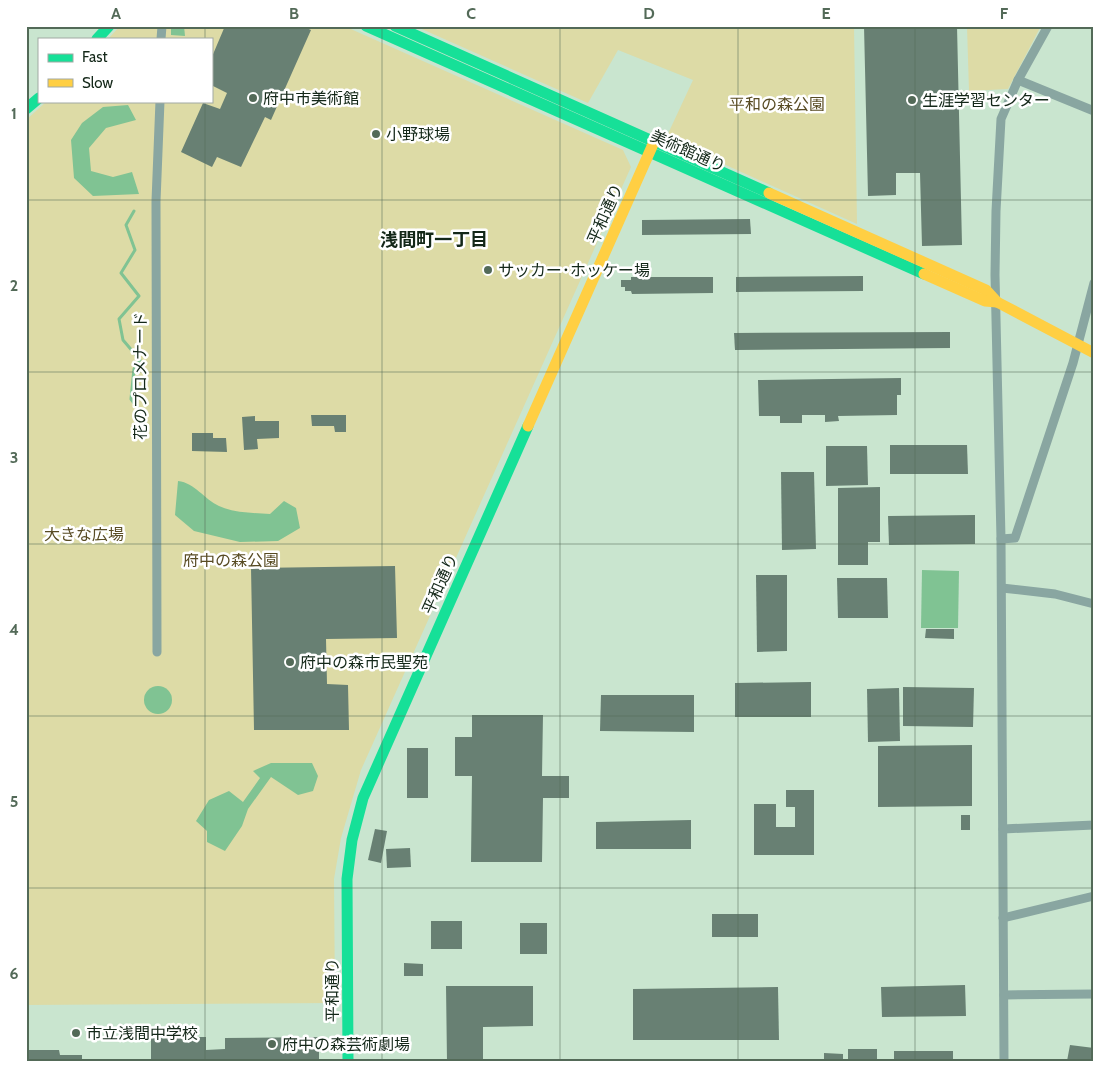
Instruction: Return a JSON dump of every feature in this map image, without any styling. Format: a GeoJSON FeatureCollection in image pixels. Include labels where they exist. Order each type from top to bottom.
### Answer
{"type":"FeatureCollection","features":[{"type":"Feature","properties":{"kind":"street"},"geometry":{"type":"LineString","coordinates":[[98,38],[109,26]]}},
{"type":"Feature","properties":{"kind":"street","name":"美術館通り"},"geometry":{"type":"LineString","coordinates":[[366,26],[652,147]]}},
{"type":"Feature","properties":{"kind":"street","name":"美術館通り"},"geometry":{"type":"LineString","coordinates":[[395,26],[985,301],[997,302],[1094,353]]}},
{"type":"Feature","properties":{"kind":"street"},"geometry":{"type":"LineString","coordinates":[[1004,1061],[1002,588],[996,250],[1001,119],[1018,80],[1048,26]]}},
{"type":"Feature","properties":{"kind":"street"},"geometry":{"type":"LineString","coordinates":[[1018,80],[1094,112]]}},
{"type":"Feature","properties":{"kind":"street"},"geometry":{"type":"LineString","coordinates":[[26,109],[38,99]]}},
{"type":"Feature","properties":{"kind":"street","name":"花のプロメナード"},"geometry":{"type":"LineString","coordinates":[[157,652],[156,261],[160,102]]}},
{"type":"Feature","properties":{"kind":"street","name":"平和通り"},"geometry":{"type":"LineString","coordinates":[[348,1061],[347,879],[352,840],[363,798],[652,147]]}},
{"type":"Feature","properties":{"kind":"street"},"geometry":{"type":"LineString","coordinates":[[1001,539],[1016,538],[1078,345],[1094,283]]}},
{"type":"Feature","properties":{"kind":"street"},"geometry":{"type":"LineString","coordinates":[[1002,588],[1055,594],[1094,604]]}},
{"type":"Feature","properties":{"kind":"street"},"geometry":{"type":"LineString","coordinates":[[1003,829],[1094,825]]}},
{"type":"Feature","properties":{"kind":"street"},"geometry":{"type":"LineString","coordinates":[[1002,918],[1094,896]]}},
{"type":"Feature","properties":{"kind":"street"},"geometry":{"type":"LineString","coordinates":[[1004,995],[1094,994]]}},
{"type":"Feature","properties":{"kind":"green space","name":"府中の森公園"},"geometry":{"type":"Polygon","coordinates":[[[120,26],[344,26],[623,150],[631,167],[361,770],[341,838],[334,879],[335,1003],[26,1005],[26,120],[46,102],[212,102],[212,38],[109,38],[120,26]]]}},
{"type":"Feature","properties":{"kind":"green space","name":"平和の森公園"},"geometry":{"type":"Polygon","coordinates":[[[415,26],[854,26],[857,224],[666,138],[693,80],[618,50],[588,103],[415,26]]]}},
{"type":"Feature","properties":{"kind":"green space"},"geometry":{"type":"Polygon","coordinates":[[[967,26],[1041,26],[1008,89],[969,91],[967,26]]]}},
{"type":"Feature","properties":{"kind":"shaded area"},"geometry":{"type":"Polygon","coordinates":[[[171,26],[184,26],[185,36],[171,35],[171,26]]]}},
{"type":"Feature","properties":{"kind":"shaded area"},"geometry":{"type":"Polygon","coordinates":[[[128,105],[136,120],[106,128],[89,148],[91,171],[113,177],[132,172],[139,194],[93,196],[74,178],[71,140],[82,123],[103,107],[128,105]]]}},
{"type":"Feature","properties":{"kind":"shaded area"},"geometry":{"type":"Polygon","coordinates":[[[178,481],[194,488],[219,506],[238,511],[270,514],[284,501],[296,508],[300,528],[278,541],[240,542],[194,531],[175,515],[178,481]]]}},
{"type":"Feature","properties":{"kind":"shaded area"},"geometry":{"type":"Polygon","coordinates":[[[922,570],[959,571],[958,628],[921,628],[922,570]]]}},
{"type":"Feature","properties":{"kind":"shaded area"},"geometry":{"type":"Polygon","coordinates":[[[158,686],[168,690],[172,700],[168,710],[158,714],[148,710],[144,700],[148,690],[158,686]]]}},
{"type":"Feature","properties":{"kind":"shaded area"},"geometry":{"type":"Polygon","coordinates":[[[271,763],[312,763],[318,776],[313,791],[298,795],[271,777],[248,809],[242,826],[225,851],[207,842],[207,831],[196,821],[209,800],[229,791],[243,802],[260,778],[253,771],[271,763]]]}},
{"type":"Feature","properties":{"kind":"building","name":"府中市美術館"},"geometry":{"type":"Polygon","coordinates":[[[225,26],[302,26],[311,30],[271,120],[265,117],[241,167],[217,157],[212,167],[181,152],[203,103],[220,109],[227,93],[212,86],[212,57],[225,26]]]}},
{"type":"Feature","properties":{"kind":"building","name":"生涯学習センター"},"geometry":{"type":"Polygon","coordinates":[[[864,26],[957,26],[962,245],[922,246],[920,173],[896,173],[896,195],[868,196],[864,26]]]}},
{"type":"Feature","properties":{"kind":"building"},"geometry":{"type":"Polygon","coordinates":[[[750,219],[751,234],[642,235],[642,220],[750,219]]]}},
{"type":"Feature","properties":{"kind":"building"},"geometry":{"type":"Polygon","coordinates":[[[863,276],[863,291],[736,292],[736,277],[863,276]]]}},
{"type":"Feature","properties":{"kind":"building"},"geometry":{"type":"Polygon","coordinates":[[[631,277],[713,277],[713,293],[632,294],[631,291],[625,291],[625,287],[621,287],[621,280],[631,280],[631,277]]]}},
{"type":"Feature","properties":{"kind":"building"},"geometry":{"type":"Polygon","coordinates":[[[950,332],[950,348],[735,350],[734,333],[950,332]]]}},
{"type":"Feature","properties":{"kind":"building"},"geometry":{"type":"Polygon","coordinates":[[[901,378],[901,395],[897,395],[897,415],[838,416],[839,421],[825,422],[825,415],[802,415],[802,423],[780,423],[780,416],[759,416],[758,380],[901,378]]]}},
{"type":"Feature","properties":{"kind":"building"},"geometry":{"type":"Polygon","coordinates":[[[311,415],[346,415],[346,432],[335,432],[334,426],[312,426],[311,415]]]}},
{"type":"Feature","properties":{"kind":"building"},"geometry":{"type":"Polygon","coordinates":[[[255,416],[255,421],[279,421],[279,438],[257,439],[258,449],[244,450],[242,417],[255,416]]]}},
{"type":"Feature","properties":{"kind":"building"},"geometry":{"type":"Polygon","coordinates":[[[192,433],[213,433],[213,438],[226,438],[227,452],[192,451],[192,433]]]}},
{"type":"Feature","properties":{"kind":"building"},"geometry":{"type":"Polygon","coordinates":[[[890,445],[967,445],[968,474],[890,474],[890,445]]]}},
{"type":"Feature","properties":{"kind":"building"},"geometry":{"type":"Polygon","coordinates":[[[826,446],[867,446],[868,485],[826,486],[826,446]]]}},
{"type":"Feature","properties":{"kind":"building"},"geometry":{"type":"Polygon","coordinates":[[[781,472],[814,472],[816,549],[782,550],[781,472]]]}},
{"type":"Feature","properties":{"kind":"building"},"geometry":{"type":"Polygon","coordinates":[[[880,487],[880,542],[868,542],[868,565],[838,565],[838,488],[880,487]]]}},
{"type":"Feature","properties":{"kind":"building"},"geometry":{"type":"Polygon","coordinates":[[[975,515],[975,544],[889,545],[888,516],[975,515]]]}},
{"type":"Feature","properties":{"kind":"building","name":"府中の森市民聖苑"},"geometry":{"type":"Polygon","coordinates":[[[395,566],[397,638],[326,639],[327,684],[348,685],[349,730],[254,730],[251,568],[395,566]]]}},
{"type":"Feature","properties":{"kind":"building"},"geometry":{"type":"Polygon","coordinates":[[[756,575],[787,575],[787,651],[757,652],[756,575]]]}},
{"type":"Feature","properties":{"kind":"building"},"geometry":{"type":"Polygon","coordinates":[[[837,578],[887,578],[888,618],[838,618],[837,578]]]}},
{"type":"Feature","properties":{"kind":"building"},"geometry":{"type":"Polygon","coordinates":[[[926,629],[954,629],[954,639],[925,638],[926,629]]]}},
{"type":"Feature","properties":{"kind":"building"},"geometry":{"type":"Polygon","coordinates":[[[811,682],[811,717],[735,717],[735,683],[811,682]]]}},
{"type":"Feature","properties":{"kind":"building"},"geometry":{"type":"Polygon","coordinates":[[[903,687],[974,688],[973,727],[903,726],[903,687]]]}},
{"type":"Feature","properties":{"kind":"building"},"geometry":{"type":"Polygon","coordinates":[[[899,688],[900,741],[868,742],[867,689],[899,688]]]}},
{"type":"Feature","properties":{"kind":"building"},"geometry":{"type":"Polygon","coordinates":[[[601,695],[694,695],[694,732],[600,731],[601,695]]]}},
{"type":"Feature","properties":{"kind":"building"},"geometry":{"type":"Polygon","coordinates":[[[472,715],[543,715],[542,776],[569,776],[569,798],[543,798],[542,862],[471,862],[472,776],[455,776],[455,737],[472,737],[472,715]]]}},
{"type":"Feature","properties":{"kind":"building"},"geometry":{"type":"Polygon","coordinates":[[[972,745],[972,806],[878,807],[878,746],[972,745]]]}},
{"type":"Feature","properties":{"kind":"building"},"geometry":{"type":"Polygon","coordinates":[[[407,748],[428,748],[428,798],[407,798],[407,748]]]}},
{"type":"Feature","properties":{"kind":"building"},"geometry":{"type":"Polygon","coordinates":[[[786,790],[814,790],[814,855],[754,855],[754,804],[776,804],[776,827],[795,827],[795,807],[786,807],[786,790]]]}},
{"type":"Feature","properties":{"kind":"building"},"geometry":{"type":"Polygon","coordinates":[[[961,815],[970,815],[970,830],[961,830],[961,815]]]}},
{"type":"Feature","properties":{"kind":"building"},"geometry":{"type":"Polygon","coordinates":[[[691,820],[691,849],[596,849],[596,822],[691,820]]]}},
{"type":"Feature","properties":{"kind":"building"},"geometry":{"type":"Polygon","coordinates":[[[375,829],[387,831],[381,863],[368,860],[375,829]]]}},
{"type":"Feature","properties":{"kind":"building"},"geometry":{"type":"Polygon","coordinates":[[[410,848],[411,867],[387,868],[386,849],[410,848]]]}},
{"type":"Feature","properties":{"kind":"building"},"geometry":{"type":"Polygon","coordinates":[[[712,914],[758,914],[758,937],[712,937],[712,914]]]}},
{"type":"Feature","properties":{"kind":"building"},"geometry":{"type":"Polygon","coordinates":[[[431,921],[462,921],[462,949],[431,949],[431,921]]]}},
{"type":"Feature","properties":{"kind":"building"},"geometry":{"type":"Polygon","coordinates":[[[520,923],[547,923],[547,954],[520,954],[520,923]]]}},
{"type":"Feature","properties":{"kind":"building"},"geometry":{"type":"Polygon","coordinates":[[[404,963],[423,964],[423,976],[404,976],[404,963]]]}},
{"type":"Feature","properties":{"kind":"building"},"geometry":{"type":"Polygon","coordinates":[[[965,985],[966,1016],[882,1017],[881,987],[965,985]]]}},
{"type":"Feature","properties":{"kind":"building"},"geometry":{"type":"Polygon","coordinates":[[[446,986],[533,986],[533,1026],[483,1027],[483,1061],[447,1061],[446,986]]]}},
{"type":"Feature","properties":{"kind":"building"},"geometry":{"type":"Polygon","coordinates":[[[778,987],[779,1040],[633,1040],[633,989],[778,987]]]}},
{"type":"Feature","properties":{"kind":"building","name":"府中の森芸術劇場"},"geometry":{"type":"Polygon","coordinates":[[[151,1037],[206,1037],[206,1050],[225,1049],[225,1038],[319,1037],[319,1061],[151,1061],[151,1037]]]}},
{"type":"Feature","properties":{"kind":"building"},"geometry":{"type":"Polygon","coordinates":[[[1070,1045],[1094,1048],[1094,1061],[1067,1061],[1070,1045]]]}},
{"type":"Feature","properties":{"kind":"building"},"geometry":{"type":"Polygon","coordinates":[[[848,1049],[877,1049],[877,1061],[848,1061],[848,1049]]]}},
{"type":"Feature","properties":{"kind":"building"},"geometry":{"type":"Polygon","coordinates":[[[26,1050],[59,1050],[60,1055],[82,1055],[82,1061],[26,1061],[26,1050]]]}},
{"type":"Feature","properties":{"kind":"building"},"geometry":{"type":"Polygon","coordinates":[[[894,1051],[953,1051],[953,1061],[894,1061],[894,1051]]]}},
{"type":"Feature","properties":{"kind":"building"},"geometry":{"type":"Polygon","coordinates":[[[824,1053],[843,1054],[843,1061],[824,1061],[824,1053]]]}},
{"type":"Feature","properties":{"kind":"waterway"},"geometry":{"type":"LineString","coordinates":[[134,211],[126,225],[135,250],[121,273],[139,296],[119,319],[123,340],[140,360],[134,369],[131,399],[142,414]]}},
{"type":"Feature","properties":{"kind":"traffic: fast"},"geometry":{"type":"LineString","coordinates":[[98,38],[109,26]]}},
{"type":"Feature","properties":{"kind":"traffic: fast"},"geometry":{"type":"LineString","coordinates":[[366,26],[924,274]]}},
{"type":"Feature","properties":{"kind":"traffic: fast"},"geometry":{"type":"LineString","coordinates":[[395,26],[769,193]]}},
{"type":"Feature","properties":{"kind":"traffic: fast"},"geometry":{"type":"LineString","coordinates":[[26,109],[38,99]]}},
{"type":"Feature","properties":{"kind":"traffic: fast"},"geometry":{"type":"LineString","coordinates":[[348,1061],[347,879],[352,840],[363,798],[528,426]]}},
{"type":"Feature","properties":{"kind":"traffic: slow"},"geometry":{"type":"LineString","coordinates":[[528,426],[654,142]]}},
{"type":"Feature","properties":{"kind":"traffic: slow"},"geometry":{"type":"LineString","coordinates":[[769,193],[986,290],[997,302],[1094,353]]}},
{"type":"Feature","properties":{"kind":"traffic: slow"},"geometry":{"type":"LineString","coordinates":[[924,274],[985,301],[997,302]]}},
{"type":"Feature","properties":{"kind":"place","name":"府中市美術館"},"geometry":{"type":"Point","coordinates":[253,98]}},
{"type":"Feature","properties":{"kind":"place","name":"生涯学習センター"},"geometry":{"type":"Point","coordinates":[912,100]}},
{"type":"Feature","properties":{"kind":"place","name":"小野球場"},"geometry":{"type":"Point","coordinates":[376,134]}},
{"type":"Feature","properties":{"kind":"place","name":"サッカー･ホッケー場"},"geometry":{"type":"Point","coordinates":[488,270]}},
{"type":"Feature","properties":{"kind":"place","name":"府中の森市民聖苑"},"geometry":{"type":"Point","coordinates":[290,662]}},
{"type":"Feature","properties":{"kind":"place","name":"市立浅間中学校"},"geometry":{"type":"Point","coordinates":[76,1033]}},
{"type":"Feature","properties":{"kind":"place","name":"府中の森芸術劇場"},"geometry":{"type":"Point","coordinates":[272,1044]}},
{"type":"Feature","properties":{"kind":"district","name":"浅間町一丁目"},"geometry":{"type":"Point","coordinates":[434,240]}},
{"type":"Feature","properties":{"kind":"park label","name":"大きな広場"},"geometry":{"type":"Point","coordinates":[84,534]}}]}
